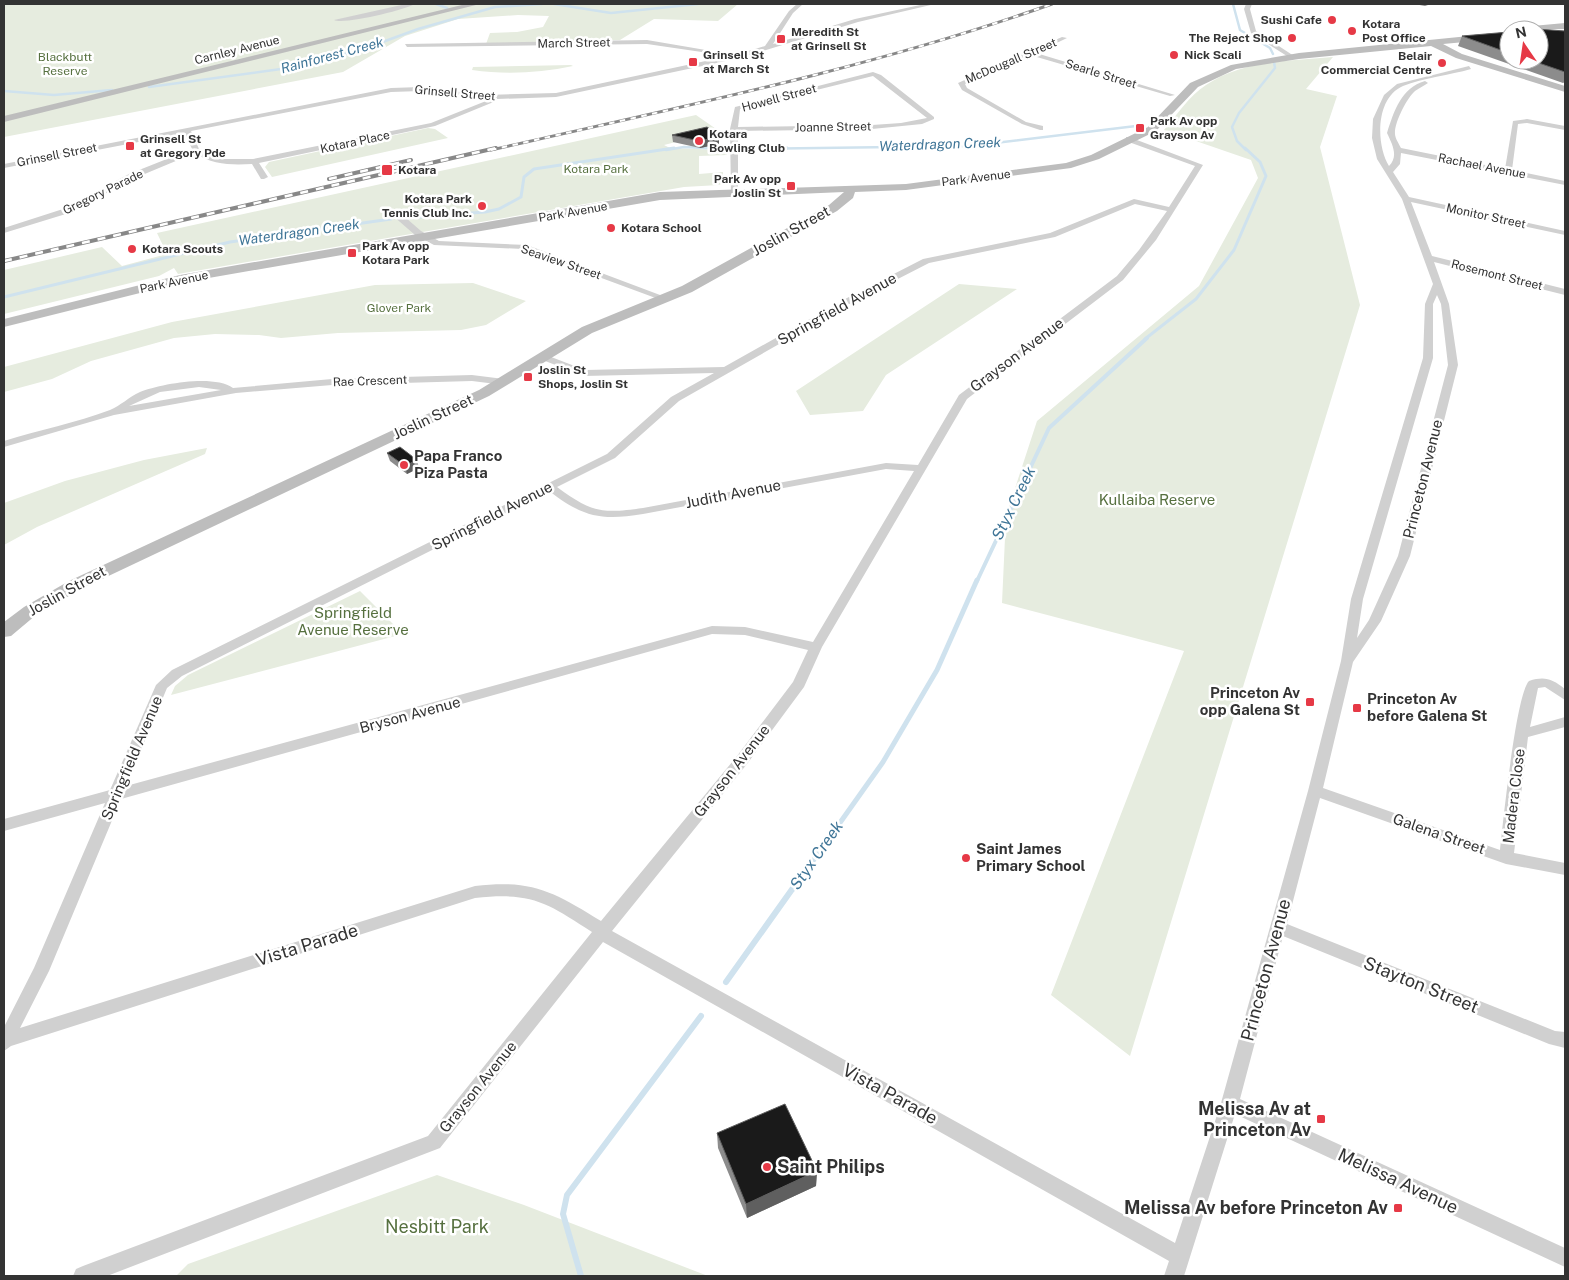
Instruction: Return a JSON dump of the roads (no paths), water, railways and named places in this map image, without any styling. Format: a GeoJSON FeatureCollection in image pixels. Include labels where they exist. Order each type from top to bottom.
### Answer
{"type":"FeatureCollection","features":[{"type":"Feature","properties":{"kind":"main road","name":"Carnley Avenue"},"geometry":{"type":"LineString","coordinates":[[4,119],[476,4]]}},
{"type":"Feature","properties":{"kind":"main road"},"geometry":{"type":"LineString","coordinates":[[1549,27],[1565,26]]}},
{"type":"Feature","properties":{"kind":"main road"},"geometry":{"type":"LineString","coordinates":[[1549,31],[1565,30]]}},
{"type":"Feature","properties":{"kind":"main road","name":"Park Avenue"},"geometry":{"type":"LineString","coordinates":[[1431,42],[1499,32]]}},
{"type":"Feature","properties":{"kind":"main road","name":"Park Avenue"},"geometry":{"type":"LineString","coordinates":[[1142,132],[1172,95],[1187,82],[1230,64],[1499,36]]}},
{"type":"Feature","properties":{"kind":"main road"},"geometry":{"type":"LineString","coordinates":[[1431,42],[1459,56],[1565,89]]}},
{"type":"Feature","properties":{"kind":"main road","name":"Park Avenue"},"geometry":{"type":"LineString","coordinates":[[425,237],[660,196],[919,185],[1058,168],[1088,160],[1142,132],[1152,129],[1168,114],[1189,88],[1198,82],[1234,67],[1263,60]]}},
{"type":"Feature","properties":{"kind":"main road"},"geometry":{"type":"LineString","coordinates":[[1168,114],[1167,109],[1174,98],[1172,95],[1179,94],[1190,85],[1198,82]]}},
{"type":"Feature","properties":{"kind":"main road","name":"Joslin Street"},"geometry":{"type":"LineString","coordinates":[[4,631],[30,611],[75,585],[504,382]]}},
{"type":"Feature","properties":{"kind":"street"},"geometry":{"type":"LineString","coordinates":[[337,20],[351,19],[412,4]]}},
{"type":"Feature","properties":{"kind":"street"},"geometry":{"type":"LineString","coordinates":[[767,48],[791,12],[800,4]]}},
{"type":"Feature","properties":{"kind":"street","name":"Grinsell Street"},"geometry":{"type":"LineString","coordinates":[[4,166],[391,90],[421,89],[451,96],[559,95],[740,56],[857,20],[932,4]]}},
{"type":"Feature","properties":{"kind":"street"},"geometry":{"type":"LineString","coordinates":[[1249,4],[1247,9],[1251,30],[1256,35],[1294,56]]}},
{"type":"Feature","properties":{"kind":"street","name":"McDougall Street"},"geometry":{"type":"LineString","coordinates":[[1040,128],[1024,123],[964,89],[961,84],[964,81],[1064,38]]}},
{"type":"Feature","properties":{"kind":"street","name":"March Street"},"geometry":{"type":"LineString","coordinates":[[407,45],[647,42],[740,56]]}},
{"type":"Feature","properties":{"kind":"street","name":"Searle Street"},"geometry":{"type":"LineString","coordinates":[[1030,53],[1172,95]]}},
{"type":"Feature","properties":{"kind":"street","name":"Princeton Avenue"},"geometry":{"type":"LineString","coordinates":[[1398,150],[1391,133],[1404,99],[1415,86],[1442,80],[1479,62]]}},
{"type":"Feature","properties":{"kind":"street","name":"Princeton Avenue"},"geometry":{"type":"LineString","coordinates":[[1347,661],[1376,621],[1404,556],[1453,364],[1445,304],[1406,199],[1390,170],[1381,159],[1376,138],[1377,119],[1387,95],[1399,85],[1408,81],[1469,68]]}},
{"type":"Feature","properties":{"kind":"street","name":"Howell Street"},"geometry":{"type":"LineString","coordinates":[[734,192],[734,128],[737,108],[872,74],[879,76],[932,116],[931,120]]}},
{"type":"Feature","properties":{"kind":"street","name":"Kotara Place"},"geometry":{"type":"LineString","coordinates":[[195,147],[216,159],[256,161],[422,128],[454,113],[501,97]]}},
{"type":"Feature","properties":{"kind":"street","name":"Joanne Street"},"geometry":{"type":"LineString","coordinates":[[734,128],[889,126],[931,120],[940,122]]}},
{"type":"Feature","properties":{"kind":"street"},"geometry":{"type":"LineString","coordinates":[[1508,171],[1515,122],[1527,121],[1565,128]]}},
{"type":"Feature","properties":{"kind":"street","name":"Gregory Parade"},"geometry":{"type":"LineString","coordinates":[[4,231],[66,211],[132,176],[195,147],[210,130],[209,126]]}},
{"type":"Feature","properties":{"kind":"street"},"geometry":{"type":"LineString","coordinates":[[187,130],[195,147]]}},
{"type":"Feature","properties":{"kind":"street","name":"Grayson Avenue"},"geometry":{"type":"LineString","coordinates":[[83,1276],[120,1269],[434,1142],[602,931],[742,760],[799,684],[816,647],[923,468],[963,397],[1120,278],[1138,260],[1172,210],[1199,165],[1129,139]]}},
{"type":"Feature","properties":{"kind":"street"},"geometry":{"type":"LineString","coordinates":[[1390,170],[1396,164],[1398,150]]}},
{"type":"Feature","properties":{"kind":"street","name":"Rachael Avenue"},"geometry":{"type":"LineString","coordinates":[[1398,150],[1565,183]]}},
{"type":"Feature","properties":{"kind":"street"},"geometry":{"type":"LineString","coordinates":[[256,161],[255,165],[264,177]]}},
{"type":"Feature","properties":{"kind":"street","name":"Joslin Street"},"geometry":{"type":"LineString","coordinates":[[504,382],[602,323],[687,289],[833,208],[849,196],[850,189]]}},
{"type":"Feature","properties":{"kind":"street","name":"Monitor Street"},"geometry":{"type":"LineString","coordinates":[[1406,199],[1565,233]]}},
{"type":"Feature","properties":{"kind":"street","name":"Springfield Avenue"},"geometry":{"type":"LineString","coordinates":[[5,1041],[41,971],[162,686],[177,673],[550,487],[627,445],[657,414],[675,399],[850,300],[926,261],[1052,235],[1134,201],[1172,210]]}},
{"type":"Feature","properties":{"kind":"street"},"geometry":{"type":"LineString","coordinates":[[395,213],[425,237]]}},
{"type":"Feature","properties":{"kind":"street","name":"Seaview Street"},"geometry":{"type":"LineString","coordinates":[[425,237],[437,243],[524,247],[664,298]]}},
{"type":"Feature","properties":{"kind":"street","name":"Park Avenue"},"geometry":{"type":"LineString","coordinates":[[4,323],[180,279],[425,237]]}},
{"type":"Feature","properties":{"kind":"street","name":"Rosemont Street"},"geometry":{"type":"LineString","coordinates":[[1428,258],[1565,292]]}},
{"type":"Feature","properties":{"kind":"street","name":"Princeton Avenue"},"geometry":{"type":"LineString","coordinates":[[1174,1276],[1230,1103],[1316,791],[1347,661],[1357,599],[1428,358],[1429,304],[1437,285]]}},
{"type":"Feature","properties":{"kind":"street"},"geometry":{"type":"LineString","coordinates":[[543,357],[584,373],[726,370]]}},
{"type":"Feature","properties":{"kind":"street","name":"Rae Crescent"},"geometry":{"type":"LineString","coordinates":[[4,444],[113,412],[236,390],[332,382],[472,378],[504,382]]}},
{"type":"Feature","properties":{"kind":"street","name":"Rae Crescent"},"geometry":{"type":"LineString","coordinates":[[113,412],[136,396],[175,384],[207,383],[236,390]]}},
{"type":"Feature","properties":{"kind":"street","name":"Judith Avenue"},"geometry":{"type":"LineString","coordinates":[[550,487],[579,508],[590,513],[609,515],[642,511],[886,466],[923,468]]}},
{"type":"Feature","properties":{"kind":"street","name":"Bryson Avenue"},"geometry":{"type":"LineString","coordinates":[[4,825],[712,630],[745,631],[816,647]]}},
{"type":"Feature","properties":{"kind":"street","name":"Madera Close"},"geometry":{"type":"LineString","coordinates":[[1506,858],[1522,734],[1531,687],[1534,684],[1547,682],[1565,694]]}},
{"type":"Feature","properties":{"kind":"street","name":"Madera Close"},"geometry":{"type":"LineString","coordinates":[[1522,734],[1565,722]]}},
{"type":"Feature","properties":{"kind":"street","name":"Galena Street"},"geometry":{"type":"LineString","coordinates":[[1316,791],[1506,858],[1565,869]]}},
{"type":"Feature","properties":{"kind":"street","name":"Vista Parade"},"geometry":{"type":"LineString","coordinates":[[5,1041],[475,892],[500,888],[525,889],[547,896],[602,931],[1179,1256]]}},
{"type":"Feature","properties":{"kind":"street","name":"Stayton Street"},"geometry":{"type":"LineString","coordinates":[[1277,927],[1555,1039],[1565,1040]]}},
{"type":"Feature","properties":{"kind":"street","name":"Melissa Avenue"},"geometry":{"type":"LineString","coordinates":[[1230,1103],[1565,1258]]}},
{"type":"Feature","properties":{"kind":"waterway"},"geometry":{"type":"LineString","coordinates":[[436,4],[447,8]]}},
{"type":"Feature","properties":{"kind":"waterway","name":"Rainforest Creek"},"geometry":{"type":"LineString","coordinates":[[149,87],[281,69],[358,51],[418,29],[495,7],[542,4]]}},
{"type":"Feature","properties":{"kind":"waterway","name":"Rainforest Creek"},"geometry":{"type":"LineString","coordinates":[[554,4],[611,13],[698,4]]}},
{"type":"Feature","properties":{"kind":"waterway","name":"Styx Creek"},"geometry":{"type":"LineString","coordinates":[[1233,4],[1240,30],[1270,48],[1273,54]]}},
{"type":"Feature","properties":{"kind":"waterway","name":"Styx Creek"},"geometry":{"type":"LineString","coordinates":[[1246,150],[1237,141],[1232,127],[1239,113],[1275,68],[1274,62]]}},
{"type":"Feature","properties":{"kind":"waterway","name":"Rainforest Creek"},"geometry":{"type":"LineString","coordinates":[[4,91],[54,95],[112,90]]}},
{"type":"Feature","properties":{"kind":"waterway","name":"Waterdragon Creek"},"geometry":{"type":"LineString","coordinates":[[787,148],[743,149],[970,146],[1136,126]]}},
{"type":"Feature","properties":{"kind":"waterway","name":"Waterdragon Creek"},"geometry":{"type":"LineString","coordinates":[[666,150],[684,147],[724,149],[712,148]]}},
{"type":"Feature","properties":{"kind":"waterway","name":"Waterdragon Creek"},"geometry":{"type":"LineString","coordinates":[[406,218],[485,212],[499,209],[521,197],[524,177],[534,169],[674,148]]}},
{"type":"Feature","properties":{"kind":"waterway","name":"Styx Creek"},"geometry":{"type":"LineString","coordinates":[[1145,339],[1196,299],[1234,250],[1266,176],[1260,162],[1245,148]]}},
{"type":"Feature","properties":{"kind":"waterway","name":"Waterdragon Creek"},"geometry":{"type":"LineString","coordinates":[[4,297],[230,242],[391,219]]}},
{"type":"Feature","properties":{"kind":"waterway","name":"Styx Creek"},"geometry":{"type":"LineString","coordinates":[[977,581],[1049,428],[1147,338]]}},
{"type":"Feature","properties":{"kind":"waterway","name":"Styx Creek"},"geometry":{"type":"LineString","coordinates":[[793,889],[883,762],[937,670],[977,580]]}},
{"type":"Feature","properties":{"kind":"waterway","name":"Styx Creek"},"geometry":{"type":"LineString","coordinates":[[726,982],[793,888]]}},
{"type":"Feature","properties":{"kind":"waterway","name":"Styx Creek"},"geometry":{"type":"LineString","coordinates":[[581,1276],[563,1214],[567,1195],[701,1016]]}},
{"type":"Feature","properties":{"kind":"railway"},"geometry":{"type":"LineString","coordinates":[[491,150],[703,102],[844,67],[914,48],[1052,4]]}},
{"type":"Feature","properties":{"kind":"railway"},"geometry":{"type":"LineString","coordinates":[[4,261],[496,148]]}},
{"type":"Feature","properties":{"kind":"railway"},"geometry":{"type":"LineString","coordinates":[[329,179],[411,160]]}},
{"type":"Feature","properties":{"kind":"place","name":"Sushi Cafe"},"geometry":{"type":"Point","coordinates":[1332,20]}},
{"type":"Feature","properties":{"kind":"place","name":"Kotara Post Office"},"geometry":{"type":"Point","coordinates":[1352,31]}},
{"type":"Feature","properties":{"kind":"place","name":"The Reject Shop"},"geometry":{"type":"Point","coordinates":[1292,38]}},
{"type":"Feature","properties":{"kind":"place","name":"Meredith St at Grinsell St"},"geometry":{"type":"Point","coordinates":[781,39]}},
{"type":"Feature","properties":{"kind":"place","name":"Nick Scali"},"geometry":{"type":"Point","coordinates":[1174,55]}},
{"type":"Feature","properties":{"kind":"place","name":"Grinsell St at March St"},"geometry":{"type":"Point","coordinates":[693,62]}},
{"type":"Feature","properties":{"kind":"place","name":"Belair Commercial Centre"},"geometry":{"type":"Point","coordinates":[1442,63]}},
{"type":"Feature","properties":{"kind":"place","name":"Park Av opp Grayson Av"},"geometry":{"type":"Point","coordinates":[1140,128]}},
{"type":"Feature","properties":{"kind":"place","name":"Kotara Bowling Club"},"geometry":{"type":"Point","coordinates":[699,141]}},
{"type":"Feature","properties":{"kind":"place","name":"Grinsell St at Gregory Pde"},"geometry":{"type":"Point","coordinates":[130,146]}},
{"type":"Feature","properties":{"kind":"place","name":"Kotara"},"geometry":{"type":"Point","coordinates":[387,170]}},
{"type":"Feature","properties":{"kind":"place","name":"Park Av opp Joslin St"},"geometry":{"type":"Point","coordinates":[791,186]}},
{"type":"Feature","properties":{"kind":"place","name":"Kotara Park Tennis Club Inc."},"geometry":{"type":"Point","coordinates":[482,206]}},
{"type":"Feature","properties":{"kind":"place","name":"Kotara School"},"geometry":{"type":"Point","coordinates":[611,228]}},
{"type":"Feature","properties":{"kind":"place","name":"Kotara Scouts"},"geometry":{"type":"Point","coordinates":[132,249]}},
{"type":"Feature","properties":{"kind":"place","name":"Park Av opp Kotara Park"},"geometry":{"type":"Point","coordinates":[352,253]}},
{"type":"Feature","properties":{"kind":"place","name":"Joslin St Shops, Joslin St"},"geometry":{"type":"Point","coordinates":[528,377]}},
{"type":"Feature","properties":{"kind":"place","name":"Papa Franco Piza Pasta"},"geometry":{"type":"Point","coordinates":[404,465]}},
{"type":"Feature","properties":{"kind":"place","name":"Princeton Av opp Galena St"},"geometry":{"type":"Point","coordinates":[1310,702]}},
{"type":"Feature","properties":{"kind":"place","name":"Princeton Av before Galena St"},"geometry":{"type":"Point","coordinates":[1357,708]}},
{"type":"Feature","properties":{"kind":"place","name":"Saint James Primary School"},"geometry":{"type":"Point","coordinates":[966,858]}},
{"type":"Feature","properties":{"kind":"place","name":"Melissa Av at Princeton Av"},"geometry":{"type":"Point","coordinates":[1321,1119]}},
{"type":"Feature","properties":{"kind":"place","name":"Saint Philips"},"geometry":{"type":"Point","coordinates":[767,1167]}},
{"type":"Feature","properties":{"kind":"place","name":"Melissa Av before Princeton Av"},"geometry":{"type":"Point","coordinates":[1398,1208]}},
{"type":"Feature","properties":{"kind":"park label","name":"Blackbutt Reserve"},"geometry":{"type":"Point","coordinates":[65,64]}},
{"type":"Feature","properties":{"kind":"park label","name":"Kotara Park"},"geometry":{"type":"Point","coordinates":[596,169]}},
{"type":"Feature","properties":{"kind":"park label","name":"Glover Park"},"geometry":{"type":"Point","coordinates":[399,308]}},
{"type":"Feature","properties":{"kind":"park label","name":"Kullaiba Reserve"},"geometry":{"type":"Point","coordinates":[1157,500]}},
{"type":"Feature","properties":{"kind":"park label","name":"Springfield Avenue Reserve"},"geometry":{"type":"Point","coordinates":[353,622]}},
{"type":"Feature","properties":{"kind":"park label","name":"Nesbitt Park"},"geometry":{"type":"Point","coordinates":[437,1227]}}]}
